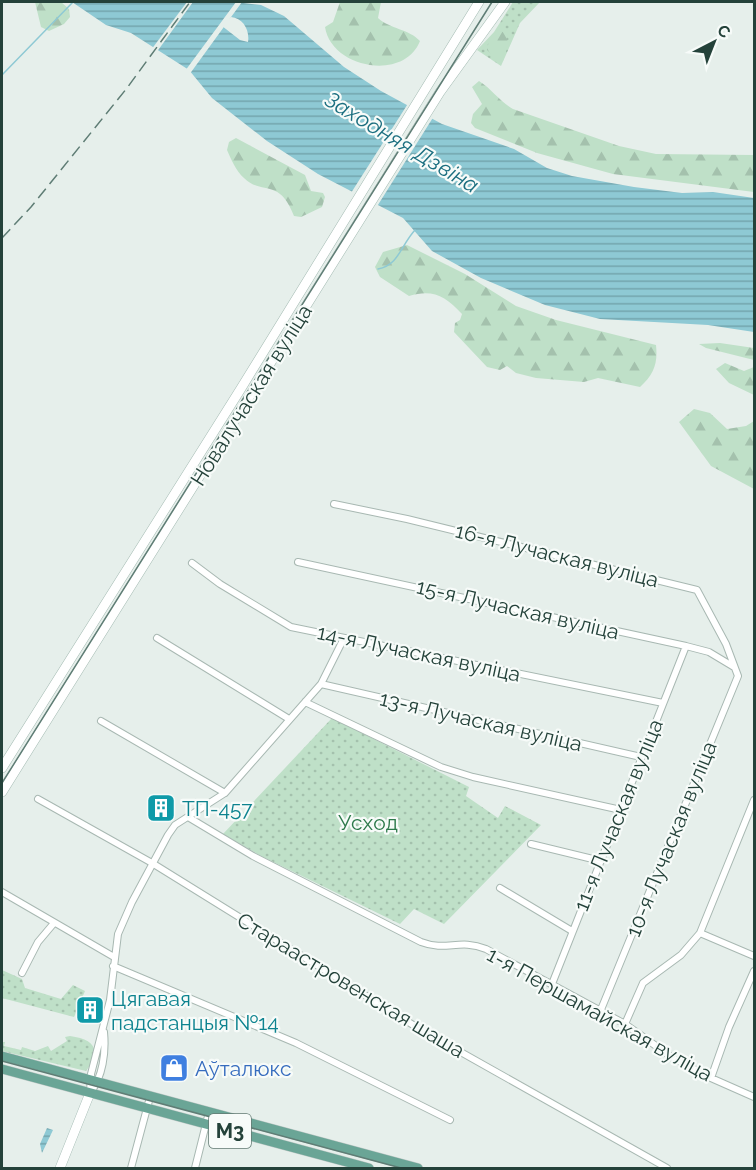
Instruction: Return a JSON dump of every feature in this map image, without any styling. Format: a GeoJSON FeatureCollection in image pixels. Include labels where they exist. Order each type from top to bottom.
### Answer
{"type":"FeatureCollection","features":[{"type":"Feature","properties":{"kind":"main road","name":"Новалучаская вуліца"},"geometry":{"type":"LineString","coordinates":[[2,768],[479,2]]}},
{"type":"Feature","properties":{"kind":"main road","name":"Новалучаская вуліца"},"geometry":{"type":"LineString","coordinates":[[2,792],[266,372],[358,220],[440,92],[505,2]]}},
{"type":"Feature","properties":{"kind":"main road","name":"М3"},"geometry":{"type":"LineString","coordinates":[[2,1056],[418,1168]]}},
{"type":"Feature","properties":{"kind":"main road","name":"М3"},"geometry":{"type":"LineString","coordinates":[[2,1069],[367,1168]]}},
{"type":"Feature","properties":{"kind":"main road"},"geometry":{"type":"LineString","coordinates":[[60,1168],[90,1093]]}},
{"type":"Feature","properties":{"kind":"street"},"geometry":{"type":"LineString","coordinates":[[255,365],[266,372]]}},
{"type":"Feature","properties":{"kind":"street","name":"16-я Лучаская вуліца"},"geometry":{"type":"LineString","coordinates":[[334,504],[407,519],[696,590],[726,644],[734,667]]}},
{"type":"Feature","properties":{"kind":"street","name":"15-я Лучаская вуліца"},"geometry":{"type":"LineString","coordinates":[[298,562],[686,646],[709,652],[734,667]]}},
{"type":"Feature","properties":{"kind":"street","name":"14-я Лучаская вуліца"},"geometry":{"type":"LineString","coordinates":[[192,563],[220,584],[291,627],[663,703]]}},
{"type":"Feature","properties":{"kind":"street"},"geometry":{"type":"LineString","coordinates":[[90,1093],[105,1046],[104,1031],[111,1000],[118,934],[152,864],[175,825],[225,793],[321,684],[344,638]]}},
{"type":"Feature","properties":{"kind":"street"},"geometry":{"type":"LineString","coordinates":[[157,639],[289,719]]}},
{"type":"Feature","properties":{"kind":"street","name":"11-я Лучаская вуліца"},"geometry":{"type":"LineString","coordinates":[[552,984],[686,646]]}},
{"type":"Feature","properties":{"kind":"street","name":"10-я Лучаская вуліца"},"geometry":{"type":"LineString","coordinates":[[600,1012],[738,676],[734,667]]}},
{"type":"Feature","properties":{"kind":"street","name":"13-я Лучаская вуліца"},"geometry":{"type":"LineString","coordinates":[[321,684],[641,758]]}},
{"type":"Feature","properties":{"kind":"street"},"geometry":{"type":"LineString","coordinates":[[305,702],[441,766],[474,777],[621,810]]}},
{"type":"Feature","properties":{"kind":"street"},"geometry":{"type":"LineString","coordinates":[[101,721],[225,793]]}},
{"type":"Feature","properties":{"kind":"street","name":"Стараастровенская шаша"},"geometry":{"type":"LineString","coordinates":[[38,799],[152,864],[418,1028],[667,1168]]}},
{"type":"Feature","properties":{"kind":"street"},"geometry":{"type":"LineString","coordinates":[[625,1024],[643,983],[681,955],[700,933],[754,800]]}},
{"type":"Feature","properties":{"kind":"street","name":"1-я Першамайская вуліца"},"geometry":{"type":"LineString","coordinates":[[188,817],[254,856],[421,942],[442,947],[470,942],[625,1024],[673,1058],[754,1097]]}},
{"type":"Feature","properties":{"kind":"street"},"geometry":{"type":"LineString","coordinates":[[531,844],[600,861]]}},
{"type":"Feature","properties":{"kind":"street"},"geometry":{"type":"LineString","coordinates":[[500,888],[572,931]]}},
{"type":"Feature","properties":{"kind":"street"},"geometry":{"type":"LineString","coordinates":[[2,892],[114,957]]}},
{"type":"Feature","properties":{"kind":"street"},"geometry":{"type":"LineString","coordinates":[[22,973],[38,942],[54,922]]}},
{"type":"Feature","properties":{"kind":"street"},"geometry":{"type":"LineString","coordinates":[[700,933],[754,956]]}},
{"type":"Feature","properties":{"kind":"street"},"geometry":{"type":"LineString","coordinates":[[113,966],[296,1043],[450,1120]]}},
{"type":"Feature","properties":{"kind":"street"},"geometry":{"type":"LineString","coordinates":[[711,1078],[729,1027],[754,971]]}},
{"type":"Feature","properties":{"kind":"street"},"geometry":{"type":"LineString","coordinates":[[131,1168],[150,1097]]}},
{"type":"Feature","properties":{"kind":"street"},"geometry":{"type":"LineString","coordinates":[[170,1116],[173,1102]]}},
{"type":"Feature","properties":{"kind":"street"},"geometry":{"type":"LineString","coordinates":[[195,1168],[208,1112]]}},
{"type":"Feature","properties":{"kind":"street"},"geometry":{"type":"LineString","coordinates":[[367,1155],[367,1168]]}},
{"type":"Feature","properties":{"kind":"green space"},"geometry":{"type":"Polygon","coordinates":[[[35,2],[61,2],[69,9],[70,17],[64,24],[49,31],[41,27],[35,2]]]}},
{"type":"Feature","properties":{"kind":"green space"},"geometry":{"type":"Polygon","coordinates":[[[340,2],[381,2],[378,18],[420,41],[412,54],[399,62],[369,65],[353,60],[340,52],[330,41],[325,27],[333,22],[340,2]]]}},
{"type":"Feature","properties":{"kind":"green space"},"geometry":{"type":"Polygon","coordinates":[[[513,2],[540,2],[520,23],[501,66],[477,50],[494,32],[513,2]]]}},
{"type":"Feature","properties":{"kind":"green space"},"geometry":{"type":"Polygon","coordinates":[[[498,31],[505,32],[508,45],[503,61],[498,60],[487,50],[487,46],[498,31]]]}},
{"type":"Feature","properties":{"kind":"green space"},"geometry":{"type":"Polygon","coordinates":[[[479,81],[513,109],[619,146],[656,154],[754,155],[754,192],[613,174],[537,153],[475,128],[471,123],[473,114],[482,104],[472,87],[479,81]]]}},
{"type":"Feature","properties":{"kind":"green space"},"geometry":{"type":"Polygon","coordinates":[[[236,138],[305,175],[311,191],[323,193],[325,197],[322,207],[301,217],[294,216],[282,196],[244,178],[227,150],[229,142],[236,138]]]}},
{"type":"Feature","properties":{"kind":"green space"},"geometry":{"type":"Polygon","coordinates":[[[407,245],[465,274],[516,306],[556,320],[656,345],[656,363],[652,373],[640,387],[598,378],[584,382],[536,378],[516,373],[507,366],[500,370],[487,367],[454,332],[455,323],[460,320],[462,314],[450,303],[432,294],[409,296],[380,277],[375,267],[383,252],[407,245]]]}},
{"type":"Feature","properties":{"kind":"green space"},"geometry":{"type":"Polygon","coordinates":[[[720,343],[754,348],[754,360],[706,348],[699,344],[720,343]]]}},
{"type":"Feature","properties":{"kind":"green space"},"geometry":{"type":"Polygon","coordinates":[[[725,363],[744,371],[754,367],[754,395],[729,383],[716,369],[725,363]]]}},
{"type":"Feature","properties":{"kind":"green space"},"geometry":{"type":"Polygon","coordinates":[[[694,409],[710,413],[727,429],[746,426],[754,421],[754,489],[711,466],[679,422],[694,409]]]}},
{"type":"Feature","properties":{"kind":"green space","name":"Усход"},"geometry":{"type":"Polygon","coordinates":[[[332,718],[469,787],[466,796],[498,818],[505,806],[541,825],[444,924],[414,909],[400,924],[261,856],[223,834],[332,718]]]}},
{"type":"Feature","properties":{"kind":"green space"},"geometry":{"type":"Polygon","coordinates":[[[2,970],[22,979],[25,988],[61,999],[73,985],[85,991],[74,1017],[2,998],[2,970]]]}},
{"type":"Feature","properties":{"kind":"green space"},"geometry":{"type":"Polygon","coordinates":[[[65,1037],[85,1040],[93,1046],[94,1057],[86,1071],[2,1051],[2,1042],[5,1042],[4,1046],[21,1050],[22,1047],[35,1051],[48,1046],[51,1051],[67,1041],[65,1037]]]}},
{"type":"Feature","properties":{"kind":"water","name":"Заходняя Дзвіна"},"geometry":{"type":"Polygon","coordinates":[[[72,2],[235,2],[261,5],[284,16],[344,67],[381,91],[442,124],[514,149],[547,168],[572,176],[634,187],[682,193],[713,192],[754,198],[754,332],[708,325],[600,319],[545,305],[481,278],[432,251],[403,218],[318,174],[267,141],[212,98],[189,70],[131,33],[106,25],[72,2]],[[231,17],[222,26],[240,40],[248,42],[245,25],[231,17]]]}},
{"type":"Feature","properties":{"kind":"water"},"geometry":{"type":"Polygon","coordinates":[[[47,1128],[53,1130],[42,1153],[40,1144],[47,1128]]]}},
{"type":"Feature","properties":{"kind":"pier"},"geometry":{"type":"Polygon","coordinates":[[[187,2],[193,2],[156,53],[151,50],[187,2]]]}},
{"type":"Feature","properties":{"kind":"pier"},"geometry":{"type":"Polygon","coordinates":[[[236,2],[242,2],[189,75],[185,71],[236,2]]]}},
{"type":"Feature","properties":{"kind":"pier"},"geometry":{"type":"Polygon","coordinates":[[[409,102],[434,116],[376,208],[351,193],[409,102]]]}},
{"type":"Feature","properties":{"kind":"waterway"},"geometry":{"type":"LineString","coordinates":[[2,75],[73,2]]}},
{"type":"Feature","properties":{"kind":"waterway"},"geometry":{"type":"LineString","coordinates":[[378,269],[385,267],[395,259],[415,230]]}},
{"type":"Feature","properties":{"kind":"tram line"},"geometry":{"type":"LineString","coordinates":[[2,783],[492,2]]}},
{"type":"Feature","properties":{"kind":"tram line"},"geometry":{"type":"LineString","coordinates":[[2,1061],[401,1168]]}},
{"type":"Feature","properties":{"kind":"railway"},"geometry":{"type":"LineString","coordinates":[[2,238],[31,207],[127,88],[190,2]]}},
{"type":"Feature","properties":{"kind":"place","name":"ТП-457"},"geometry":{"type":"Point","coordinates":[161,808]}},
{"type":"Feature","properties":{"kind":"place","name":"Цягавая падстанцыя №14"},"geometry":{"type":"Point","coordinates":[90,1010]}},
{"type":"Feature","properties":{"kind":"place","name":"Аўталюкс"},"geometry":{"type":"Point","coordinates":[174,1068]}}]}
